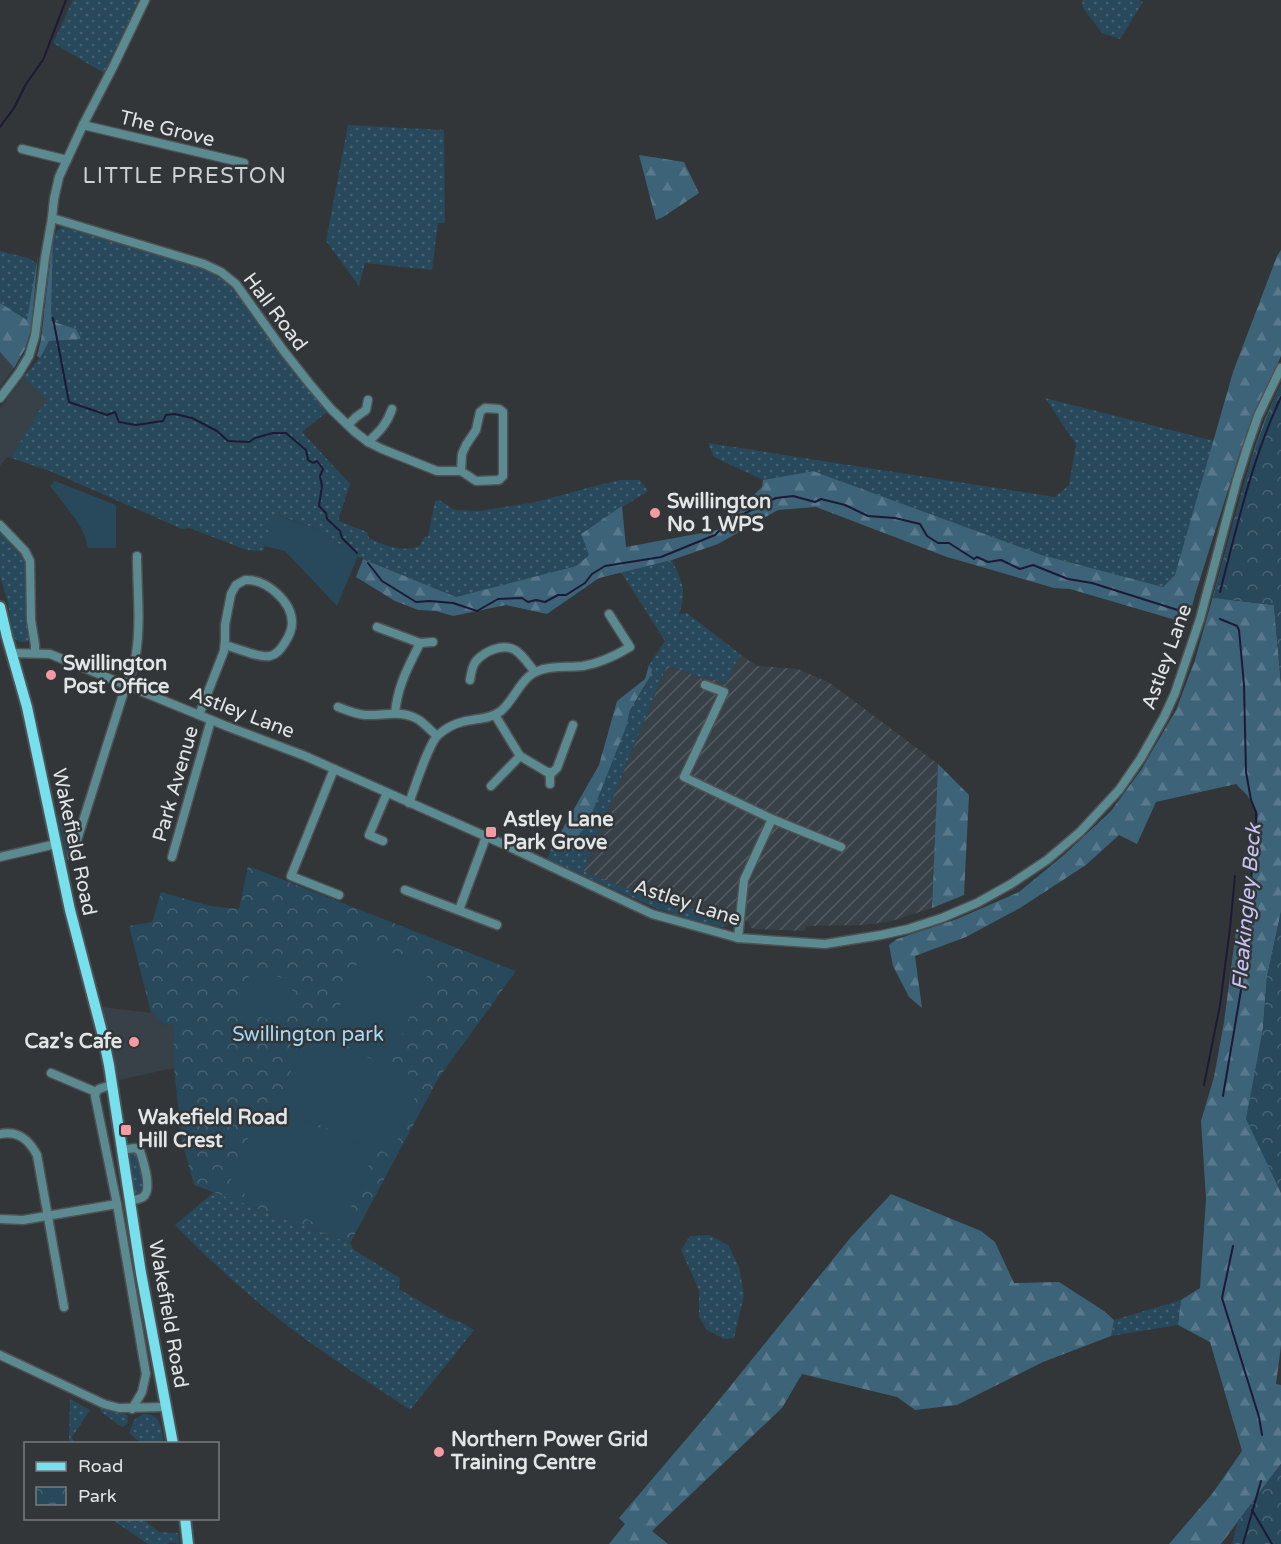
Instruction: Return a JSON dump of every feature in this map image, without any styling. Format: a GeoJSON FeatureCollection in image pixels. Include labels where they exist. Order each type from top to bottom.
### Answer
{"type":"FeatureCollection","features":[{"type":"Feature","properties":{"kind":"main road","name":"Wakefield Road"},"geometry":{"type":"LineString","coordinates":[[0,607],[3,638],[11,653],[27,707],[56,844],[67,864],[70,910],[109,1065],[129,1200],[172,1442]]}},
{"type":"Feature","properties":{"kind":"main road"},"geometry":{"type":"LineString","coordinates":[[185,1520],[188,1544]]}},
{"type":"Feature","properties":{"kind":"street"},"geometry":{"type":"LineString","coordinates":[[0,398],[19,373],[33,346],[59,177],[145,0]]}},
{"type":"Feature","properties":{"kind":"street","name":"The Grove"},"geometry":{"type":"LineString","coordinates":[[83,125],[244,164]]}},
{"type":"Feature","properties":{"kind":"street"},"geometry":{"type":"LineString","coordinates":[[22,148],[67,160]]}},
{"type":"Feature","properties":{"kind":"street","name":"Hall Road"},"geometry":{"type":"LineString","coordinates":[[52,218],[204,264],[226,275],[240,288],[283,350],[331,409],[368,442],[437,471],[461,471]]}},
{"type":"Feature","properties":{"kind":"street","name":"Astley Lane"},"geometry":{"type":"LineString","coordinates":[[11,653],[50,654],[305,756],[652,914],[738,938],[825,944],[908,929],[977,903],[1047,860],[1080,832],[1119,790],[1141,758],[1175,693],[1200,619],[1248,445],[1258,416],[1281,369]]}},
{"type":"Feature","properties":{"kind":"street"},"geometry":{"type":"LineString","coordinates":[[348,425],[366,410],[368,400]]}},
{"type":"Feature","properties":{"kind":"street"},"geometry":{"type":"LineString","coordinates":[[484,408],[500,409],[502,412],[502,478],[497,481],[477,481],[461,471],[462,454],[477,430],[480,412],[484,408]]}},
{"type":"Feature","properties":{"kind":"street"},"geometry":{"type":"LineString","coordinates":[[368,442],[383,428],[392,409]]}},
{"type":"Feature","properties":{"kind":"street"},"geometry":{"type":"LineString","coordinates":[[0,525],[25,551],[30,561],[31,620],[35,653]]}},
{"type":"Feature","properties":{"kind":"street"},"geometry":{"type":"LineString","coordinates":[[67,864],[133,669],[138,632],[137,556]]}},
{"type":"Feature","properties":{"kind":"street"},"geometry":{"type":"LineString","coordinates":[[199,715],[225,645],[225,625],[231,594],[236,585],[250,579],[260,582],[274,591],[285,603],[291,614],[291,627],[285,642],[276,654],[265,656],[225,645]]}},
{"type":"Feature","properties":{"kind":"street"},"geometry":{"type":"LineString","coordinates":[[409,803],[436,736],[450,726],[495,716],[506,706],[525,679],[535,672],[601,662],[631,649],[609,614]]}},
{"type":"Feature","properties":{"kind":"street"},"geometry":{"type":"LineString","coordinates":[[377,627],[420,643],[433,642]]}},
{"type":"Feature","properties":{"kind":"street"},"geometry":{"type":"LineString","coordinates":[[395,713],[402,678],[420,643]]}},
{"type":"Feature","properties":{"kind":"street"},"geometry":{"type":"LineString","coordinates":[[470,680],[473,667],[478,659],[502,647],[515,650],[535,672]]}},
{"type":"Feature","properties":{"kind":"street"},"geometry":{"type":"LineString","coordinates":[[705,685],[724,692],[684,777],[772,819],[841,848]]}},
{"type":"Feature","properties":{"kind":"street"},"geometry":{"type":"LineString","coordinates":[[338,707],[362,715],[395,713],[418,720],[436,736]]}},
{"type":"Feature","properties":{"kind":"street"},"geometry":{"type":"LineString","coordinates":[[495,716],[520,756],[550,772],[557,768],[573,725]]}},
{"type":"Feature","properties":{"kind":"street","name":"Park Avenue"},"geometry":{"type":"LineString","coordinates":[[172,857],[212,720]]}},
{"type":"Feature","properties":{"kind":"street"},"geometry":{"type":"LineString","coordinates":[[491,786],[520,756]]}},
{"type":"Feature","properties":{"kind":"street"},"geometry":{"type":"LineString","coordinates":[[334,769],[291,876],[339,895]]}},
{"type":"Feature","properties":{"kind":"street"},"geometry":{"type":"LineString","coordinates":[[550,772],[550,784]]}},
{"type":"Feature","properties":{"kind":"street"},"geometry":{"type":"LineString","coordinates":[[383,841],[369,835],[387,793]]}},
{"type":"Feature","properties":{"kind":"street"},"geometry":{"type":"LineString","coordinates":[[738,938],[744,880],[772,819]]}},
{"type":"Feature","properties":{"kind":"street"},"geometry":{"type":"LineString","coordinates":[[459,910],[486,837]]}},
{"type":"Feature","properties":{"kind":"street"},"geometry":{"type":"LineString","coordinates":[[0,857],[56,844]]}},
{"type":"Feature","properties":{"kind":"street"},"geometry":{"type":"LineString","coordinates":[[405,890],[497,925]]}},
{"type":"Feature","properties":{"kind":"street"},"geometry":{"type":"LineString","coordinates":[[51,1073],[96,1092],[111,1085]]}},
{"type":"Feature","properties":{"kind":"street","name":"Wakefield Road"},"geometry":{"type":"LineString","coordinates":[[96,1092],[146,1374],[142,1392],[132,1409]]}},
{"type":"Feature","properties":{"kind":"street"},"geometry":{"type":"LineString","coordinates":[[0,1134],[9,1132],[18,1134],[33,1147],[37,1155],[64,1307]]}},
{"type":"Feature","properties":{"kind":"street"},"geometry":{"type":"LineString","coordinates":[[121,1150],[135,1148],[140,1151],[149,1187],[147,1194],[142,1198],[129,1200]]}},
{"type":"Feature","properties":{"kind":"street"},"geometry":{"type":"LineString","coordinates":[[0,1219],[23,1220],[117,1204]]}},
{"type":"Feature","properties":{"kind":"street"},"geometry":{"type":"LineString","coordinates":[[0,1355],[104,1404],[132,1409],[166,1407]]}},
{"type":"Feature","properties":{"kind":"shaded area"},"geometry":{"type":"Polygon","coordinates":[[[0,352],[14,368],[0,387],[0,352]]]}},
{"type":"Feature","properties":{"kind":"shaded area"},"geometry":{"type":"Polygon","coordinates":[[[23,377],[49,400],[35,416],[11,458],[7,457],[0,466],[0,409],[23,377]]]}},
{"type":"Feature","properties":{"kind":"shaded area"},"geometry":{"type":"Polygon","coordinates":[[[740,654],[757,666],[798,669],[830,683],[938,764],[932,908],[888,922],[806,926],[805,931],[756,929],[751,928],[748,922],[731,917],[730,920],[625,888],[583,871],[667,665],[704,679],[706,676],[726,684],[740,654]]]}},
{"type":"Feature","properties":{"kind":"shaded area"},"geometry":{"type":"Polygon","coordinates":[[[102,1007],[151,1013],[163,1024],[173,1025],[174,1068],[119,1080],[102,1007]]]}},
{"type":"Feature","properties":{"kind":"green space"},"geometry":{"type":"Polygon","coordinates":[[[73,0],[139,0],[104,73],[53,43],[73,0]]]}},
{"type":"Feature","properties":{"kind":"green space"},"geometry":{"type":"Polygon","coordinates":[[[1082,0],[1138,0],[1143,2],[1120,39],[1102,33],[1083,8],[1082,0]]]}},
{"type":"Feature","properties":{"kind":"green space"},"geometry":{"type":"Polygon","coordinates":[[[348,125],[444,130],[445,223],[438,223],[432,270],[365,263],[359,286],[326,241],[348,125]]]}},
{"type":"Feature","properties":{"kind":"green space"},"geometry":{"type":"Polygon","coordinates":[[[639,155],[684,162],[699,193],[656,220],[639,155]]]}},
{"type":"Feature","properties":{"kind":"green space"},"geometry":{"type":"Polygon","coordinates":[[[62,227],[206,269],[237,293],[281,355],[327,412],[302,432],[350,484],[338,521],[367,532],[369,538],[375,541],[406,549],[419,546],[425,536],[428,537],[435,501],[439,500],[455,510],[479,511],[536,502],[620,480],[640,480],[648,491],[581,533],[589,555],[576,566],[456,597],[359,557],[316,529],[276,514],[262,551],[246,550],[190,528],[182,529],[50,471],[11,458],[35,416],[48,400],[23,377],[40,358],[48,341],[81,339],[75,329],[51,322],[53,235],[62,227]]]}},
{"type":"Feature","properties":{"kind":"green space"},"geometry":{"type":"Polygon","coordinates":[[[53,235],[51,321],[76,329],[81,339],[49,341],[40,358],[37,356],[41,340],[53,235]]]}},
{"type":"Feature","properties":{"kind":"green space"},"geometry":{"type":"Polygon","coordinates":[[[1281,250],[1281,356],[1240,452],[1188,622],[1070,589],[1054,588],[947,557],[816,507],[778,510],[718,544],[672,560],[599,578],[547,614],[506,605],[453,616],[436,611],[418,610],[395,601],[356,577],[363,559],[456,597],[576,566],[589,555],[581,534],[622,506],[626,547],[718,530],[762,487],[763,480],[813,471],[1042,555],[1163,587],[1175,575],[1233,372],[1281,250]]]}},
{"type":"Feature","properties":{"kind":"green space"},"geometry":{"type":"Polygon","coordinates":[[[0,251],[28,258],[37,264],[27,321],[0,303],[0,251]]]}},
{"type":"Feature","properties":{"kind":"green space"},"geometry":{"type":"Polygon","coordinates":[[[38,255],[31,330],[25,349],[14,368],[0,352],[0,303],[27,320],[38,255]]]}},
{"type":"Feature","properties":{"kind":"green space"},"geometry":{"type":"Polygon","coordinates":[[[1281,384],[1231,600],[1274,605],[1281,684],[1281,912],[1267,977],[1263,1028],[1281,1193],[1281,1346],[1276,1384],[1281,1385],[1281,1464],[1221,1544],[1169,1544],[1212,1494],[1242,1451],[1210,1342],[1178,1325],[1181,1300],[1200,1288],[1206,1199],[1201,1121],[1214,1077],[1236,931],[1247,919],[1258,814],[1247,795],[1236,784],[1156,802],[1137,844],[1119,835],[1086,865],[1020,908],[966,937],[915,956],[922,1008],[909,997],[893,966],[889,945],[897,939],[957,919],[1019,892],[1065,854],[1111,811],[1141,770],[1176,710],[1195,660],[1255,447],[1281,384]]]}},
{"type":"Feature","properties":{"kind":"green space"},"geometry":{"type":"Polygon","coordinates":[[[1281,384],[1281,684],[1274,605],[1213,598],[1251,463],[1281,384]]]}},
{"type":"Feature","properties":{"kind":"green space"},"geometry":{"type":"Polygon","coordinates":[[[1045,398],[1214,441],[1175,575],[1163,587],[1042,555],[813,471],[763,480],[714,457],[708,443],[1055,497],[1069,485],[1076,444],[1045,398]]]}},
{"type":"Feature","properties":{"kind":"green space"},"geometry":{"type":"Polygon","coordinates":[[[55,481],[116,505],[116,548],[88,548],[83,531],[50,486],[55,481]]]}},
{"type":"Feature","properties":{"kind":"green space"},"geometry":{"type":"Polygon","coordinates":[[[275,514],[316,529],[358,556],[337,606],[285,551],[265,546],[275,514]]]}},
{"type":"Feature","properties":{"kind":"green space"},"geometry":{"type":"Polygon","coordinates":[[[0,529],[20,549],[27,562],[29,640],[25,642],[18,641],[13,636],[8,603],[0,576],[0,529]]]}},
{"type":"Feature","properties":{"kind":"green space"},"geometry":{"type":"Polygon","coordinates":[[[672,560],[683,592],[679,614],[687,613],[740,654],[726,684],[667,665],[583,871],[625,888],[729,920],[731,917],[734,918],[730,924],[722,927],[653,907],[547,859],[550,851],[566,850],[626,727],[629,710],[645,687],[652,669],[649,665],[665,641],[621,572],[672,560]]]}},
{"type":"Feature","properties":{"kind":"green space"},"geometry":{"type":"Polygon","coordinates":[[[649,665],[652,669],[651,675],[630,710],[626,727],[588,823],[566,851],[550,851],[599,765],[617,701],[645,679],[649,665]]]}},
{"type":"Feature","properties":{"kind":"green space"},"geometry":{"type":"Polygon","coordinates":[[[938,764],[969,795],[964,895],[932,908],[938,764]]]}},
{"type":"Feature","properties":{"kind":"green space"},"geometry":{"type":"Polygon","coordinates":[[[58,814],[76,819],[73,827],[77,828],[68,856],[66,856],[58,814]]]}},
{"type":"Feature","properties":{"kind":"green space","name":"Swillington park"},"geometry":{"type":"Polygon","coordinates":[[[248,866],[516,971],[438,1079],[350,1243],[194,1185],[182,1141],[174,1068],[173,1025],[163,1024],[151,1013],[129,926],[152,922],[161,892],[210,906],[239,909],[248,866]]]}},
{"type":"Feature","properties":{"kind":"green space"},"geometry":{"type":"Polygon","coordinates":[[[1281,912],[1281,1193],[1246,1119],[1263,1028],[1267,977],[1281,912]]]}},
{"type":"Feature","properties":{"kind":"green space"},"geometry":{"type":"Polygon","coordinates":[[[366,942],[430,969],[390,1063],[327,1037],[366,942]]]}},
{"type":"Feature","properties":{"kind":"green space"},"geometry":{"type":"Polygon","coordinates":[[[252,967],[295,983],[280,1024],[237,1008],[252,967]]]}},
{"type":"Feature","properties":{"kind":"green space"},"geometry":{"type":"Polygon","coordinates":[[[307,1032],[422,1080],[391,1155],[276,1107],[307,1032]]]}},
{"type":"Feature","properties":{"kind":"green space"},"geometry":{"type":"Polygon","coordinates":[[[262,1104],[375,1151],[340,1233],[228,1187],[262,1104]]]}},
{"type":"Feature","properties":{"kind":"green space"},"geometry":{"type":"Polygon","coordinates":[[[132,1151],[137,1154],[146,1189],[144,1193],[137,1195],[135,1195],[130,1155],[132,1151]]]}},
{"type":"Feature","properties":{"kind":"green space"},"geometry":{"type":"Polygon","coordinates":[[[214,1192],[350,1243],[354,1250],[400,1278],[399,1289],[448,1318],[474,1330],[410,1410],[287,1325],[233,1281],[175,1225],[214,1192]]]}},
{"type":"Feature","properties":{"kind":"green space"},"geometry":{"type":"Polygon","coordinates":[[[891,1194],[981,1231],[995,1242],[1014,1283],[1059,1282],[1114,1320],[1111,1336],[1043,1362],[957,1405],[915,1410],[897,1397],[802,1374],[782,1408],[652,1531],[668,1544],[609,1544],[625,1524],[619,1518],[711,1410],[851,1237],[891,1194]]]}},
{"type":"Feature","properties":{"kind":"green space"},"geometry":{"type":"Polygon","coordinates":[[[709,1235],[728,1245],[739,1267],[744,1295],[734,1338],[724,1339],[707,1330],[699,1317],[699,1290],[681,1250],[690,1236],[709,1235]]]}},
{"type":"Feature","properties":{"kind":"green space"},"geometry":{"type":"Polygon","coordinates":[[[1181,1300],[1178,1325],[1111,1336],[1114,1320],[1181,1300]]]}},
{"type":"Feature","properties":{"kind":"green space"},"geometry":{"type":"Polygon","coordinates":[[[70,1399],[90,1410],[72,1437],[74,1442],[69,1442],[70,1399]]]}},
{"type":"Feature","properties":{"kind":"green space"},"geometry":{"type":"Polygon","coordinates":[[[103,1407],[127,1415],[127,1424],[122,1427],[101,1412],[103,1407]]]}},
{"type":"Feature","properties":{"kind":"green space"},"geometry":{"type":"Polygon","coordinates":[[[143,1414],[154,1416],[160,1423],[164,1442],[140,1442],[129,1433],[134,1420],[143,1414]]]}},
{"type":"Feature","properties":{"kind":"green space"},"geometry":{"type":"Polygon","coordinates":[[[1281,1464],[1281,1544],[1232,1544],[1238,1521],[1281,1464]]]}},
{"type":"Feature","properties":{"kind":"green space"},"geometry":{"type":"Polygon","coordinates":[[[112,1520],[143,1520],[159,1532],[178,1533],[180,1544],[170,1542],[168,1544],[148,1544],[112,1520]]]}},
{"type":"Feature","properties":{"kind":"waterway"},"geometry":{"type":"LineString","coordinates":[[0,127],[43,60],[66,0]]}},
{"type":"Feature","properties":{"kind":"waterway"},"geometry":{"type":"LineString","coordinates":[[53,318],[69,402],[107,415],[115,412],[119,422],[136,425],[163,421],[166,415],[175,414],[192,418],[217,431],[228,441],[249,442],[273,433],[286,433],[306,450],[308,460],[313,463],[317,461],[323,469],[320,476],[322,486],[319,506],[326,513],[327,519],[340,531],[342,538],[357,553]]}},
{"type":"Feature","properties":{"kind":"waterway"},"geometry":{"type":"LineString","coordinates":[[1220,592],[1253,469],[1281,397]]}},
{"type":"Feature","properties":{"kind":"waterway"},"geometry":{"type":"LineString","coordinates":[[368,563],[382,581],[416,602],[453,603],[477,611],[498,599],[522,598],[528,602],[536,600],[545,602],[558,595],[566,595],[605,566],[661,557],[715,535],[729,521],[776,498],[793,496],[815,502],[821,499],[845,505],[868,516],[895,518],[920,524],[927,536],[938,543],[949,543],[974,559],[977,557],[988,562],[1001,560],[1020,569],[1033,565],[1068,579],[1092,583],[1184,612]]}},
{"type":"Feature","properties":{"kind":"waterway","name":"Fleakingley Beck"},"geometry":{"type":"LineString","coordinates":[[1220,619],[1237,626],[1239,630],[1244,685],[1246,772],[1251,800],[1256,812],[1241,990],[1223,1096]]}},
{"type":"Feature","properties":{"kind":"waterway"},"geometry":{"type":"LineString","coordinates":[[1204,1085],[1220,1005],[1235,876]]}},
{"type":"Feature","properties":{"kind":"waterway","name":"Fleakingley Beck"},"geometry":{"type":"LineString","coordinates":[[1233,1246],[1222,1298],[1259,1417],[1262,1435]]}},
{"type":"Feature","properties":{"kind":"waterway","name":"Fleakingley Beck"},"geometry":{"type":"LineString","coordinates":[[1243,1544],[1261,1481]]}},
{"type":"Feature","properties":{"kind":"waterway"},"geometry":{"type":"LineString","coordinates":[[1252,1510],[1272,1544]]}},
{"type":"Feature","properties":{"kind":"place","name":"Swillington No 1 WPS"},"geometry":{"type":"Point","coordinates":[655,513]}},
{"type":"Feature","properties":{"kind":"place","name":"Swillington Post Office"},"geometry":{"type":"Point","coordinates":[51,675]}},
{"type":"Feature","properties":{"kind":"place","name":"Astley Lane Park Grove"},"geometry":{"type":"Point","coordinates":[491,832]}},
{"type":"Feature","properties":{"kind":"place","name":"Caz's Cafe"},"geometry":{"type":"Point","coordinates":[134,1042]}},
{"type":"Feature","properties":{"kind":"place","name":"Wakefield Road Hill Crest"},"geometry":{"type":"Point","coordinates":[126,1130]}},
{"type":"Feature","properties":{"kind":"place","name":"Northern Power Grid Training Centre"},"geometry":{"type":"Point","coordinates":[439,1452]}},
{"type":"Feature","properties":{"kind":"district","name":"LITTLE PRESTON"},"geometry":{"type":"Point","coordinates":[185,176]}}]}
